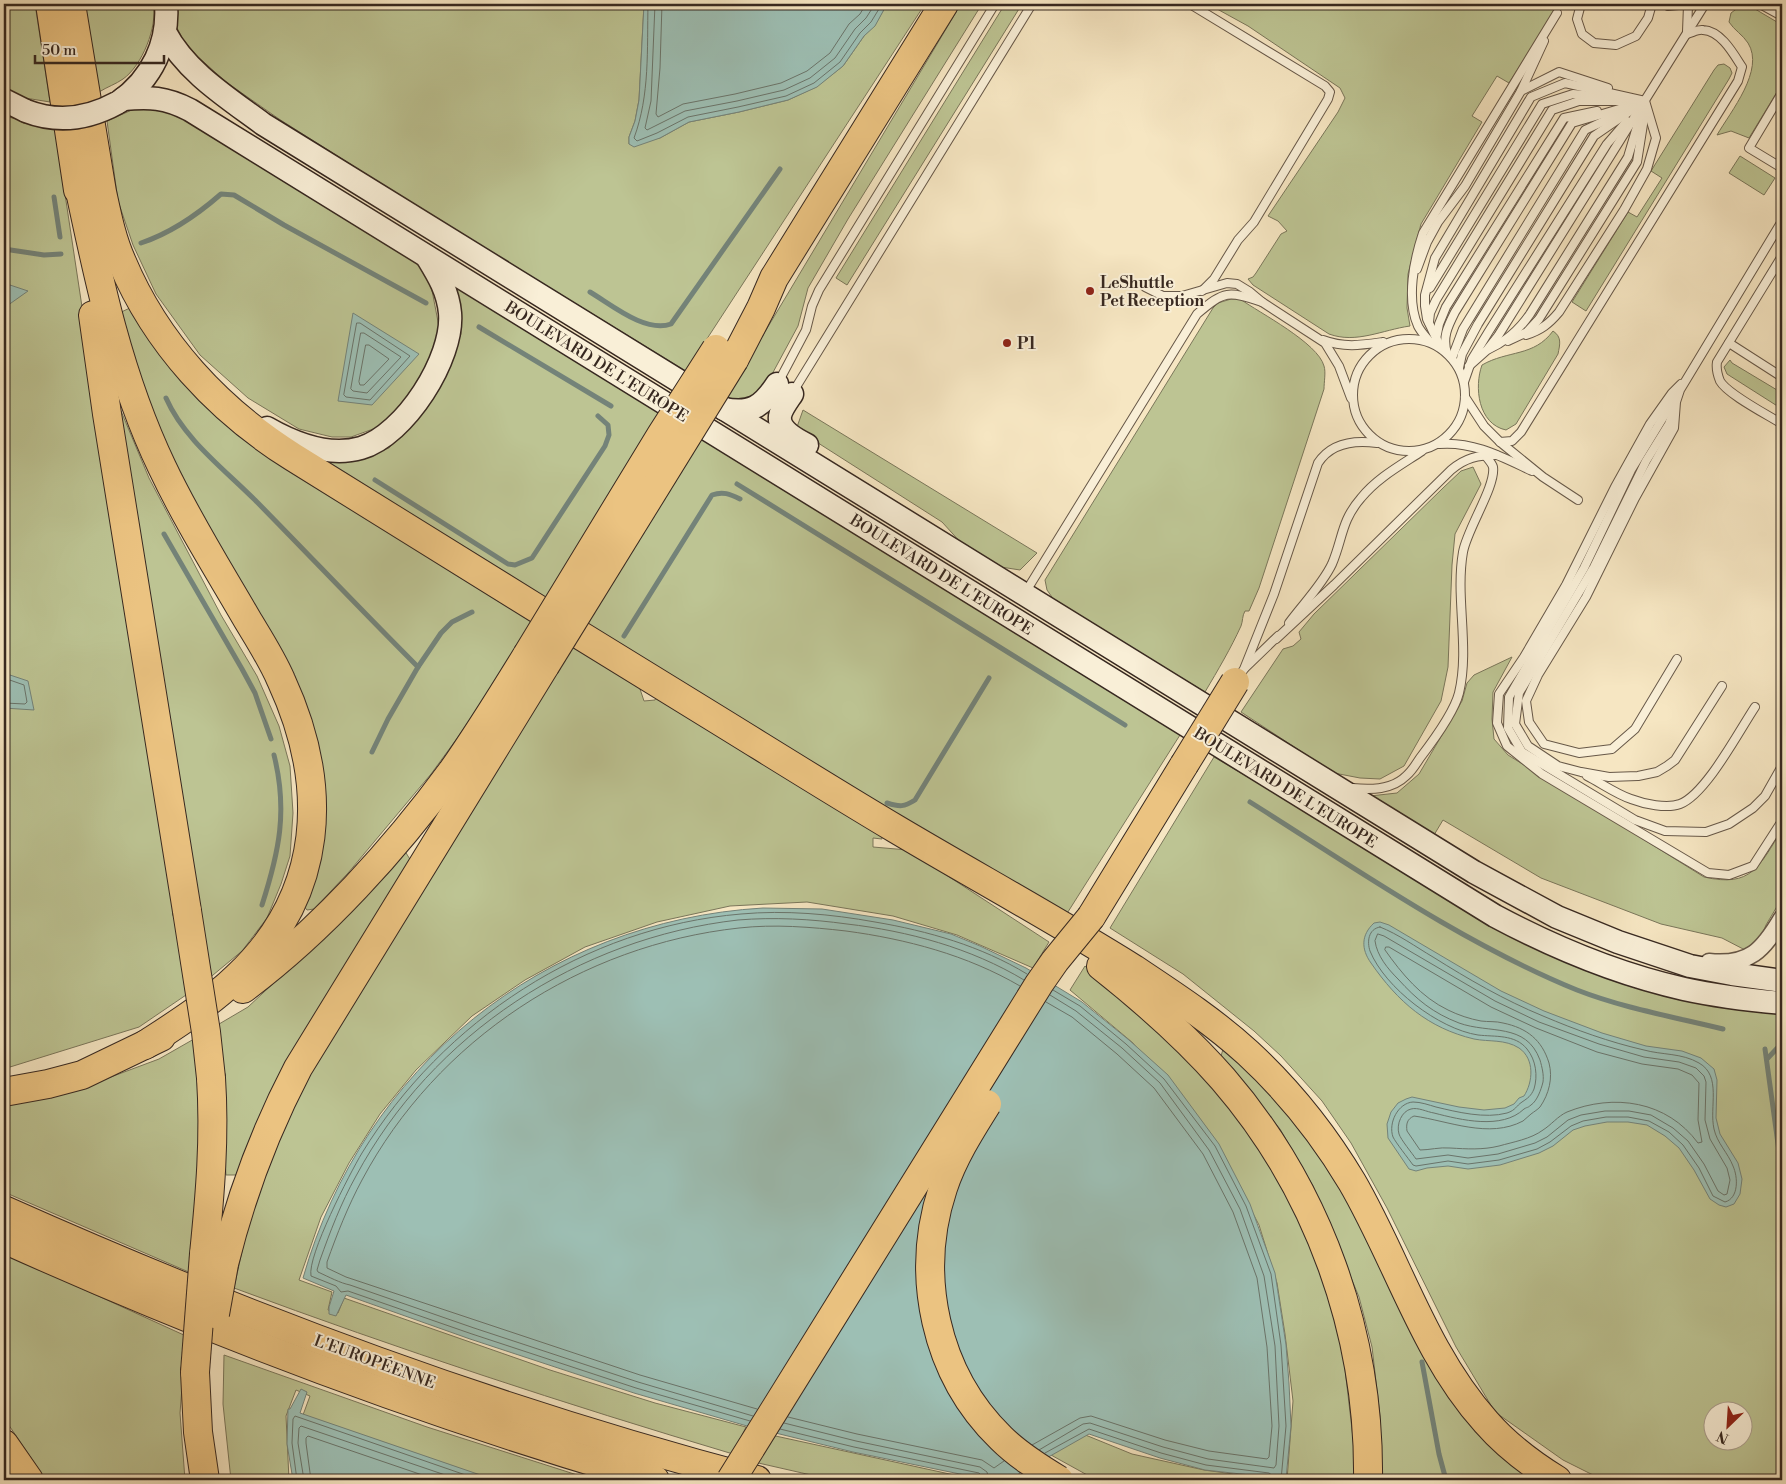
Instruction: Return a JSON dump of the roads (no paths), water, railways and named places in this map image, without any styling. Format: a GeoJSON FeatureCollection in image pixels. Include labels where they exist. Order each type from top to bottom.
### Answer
{"type":"FeatureCollection","features":[{"type":"Feature","properties":{"kind":"highway"},"geometry":{"type":"LineString","coordinates":[[50,4],[76,172],[86,266],[107,414],[206,1032],[211,1078],[213,1108],[214,1259],[198,1432],[205,1480]]}},
{"type":"Feature","properties":{"kind":"highway"},"geometry":{"type":"LineString","coordinates":[[71,4],[102,192],[121,261],[153,323],[188,367],[214,395],[270,443],[896,829],[1113,956],[1223,1030],[1297,1104],[1338,1158],[1368,1211],[1431,1341],[1472,1406],[1509,1446],[1557,1480]]}},
{"type":"Feature","properties":{"kind":"highway"},"geometry":{"type":"LineString","coordinates":[[214,1259],[241,1203],[258,1154],[276,1112],[298,1068],[536,661],[725,354],[761,308],[774,278],[944,4]]}},
{"type":"Feature","properties":{"kind":"highway"},"geometry":{"type":"LineString","coordinates":[[76,172],[104,300],[131,394],[162,468],[186,516],[281,678],[305,749],[312,788],[312,820],[308,855],[301,880],[272,936],[254,959],[224,989],[196,1012],[145,1045]]}},
{"type":"Feature","properties":{"kind":"highway"},"geometry":{"type":"LineString","coordinates":[[4,1092],[48,1084],[82,1075],[213,1010],[270,968],[320,923],[396,841],[439,788],[474,738],[536,661]]}},
{"type":"Feature","properties":{"kind":"highway"},"geometry":{"type":"LineString","coordinates":[[731,1480],[1039,984],[1090,917],[1240,676]]}},
{"type":"Feature","properties":{"kind":"highway"},"geometry":{"type":"LineString","coordinates":[[896,829],[1048,928],[1122,983],[1200,1054],[1245,1106],[1280,1158],[1299,1192],[1327,1251],[1347,1308],[1361,1377],[1368,1439],[1368,1480]]}},
{"type":"Feature","properties":{"kind":"highway"},"geometry":{"type":"LineString","coordinates":[[1059,1480],[1026,1459],[1001,1439],[972,1405],[962,1389],[945,1352],[938,1330],[931,1293],[931,1255],[933,1231],[941,1196],[958,1153],[1055,992],[1075,953],[1090,917]]}},
{"type":"Feature","properties":{"kind":"highway","name":"L'EUROPÉENNE"},"geometry":{"type":"LineString","coordinates":[[4,1210],[105,1254],[292,1330],[416,1376],[577,1430],[757,1480]]}},
{"type":"Feature","properties":{"kind":"highway","name":"L'EUROPÉENNE"},"geometry":{"type":"LineString","coordinates":[[4,1239],[159,1306],[337,1375],[505,1434],[655,1480]]}},
{"type":"Feature","properties":{"kind":"highway"},"geometry":{"type":"LineString","coordinates":[[202,1376],[216,1480]]}},
{"type":"Feature","properties":{"kind":"highway"},"geometry":{"type":"LineString","coordinates":[[4,1444],[29,1480]]}},
{"type":"Feature","properties":{"kind":"highway"},"geometry":{"type":"LineString","coordinates":[[4,1473],[8,1480]]}},
{"type":"Feature","properties":{"kind":"main road"},"geometry":{"type":"LineString","coordinates":[[4,100],[26,111],[52,118],[72,118],[99,112],[120,101],[138,86],[151,70],[160,51],[165,32],[166,4]]}},
{"type":"Feature","properties":{"kind":"main road","name":"BOULEVARD DE L'EUROPE"},"geometry":{"type":"LineString","coordinates":[[165,32],[180,54],[204,79],[263,124],[1474,872],[1528,903],[1586,930],[1700,968],[1782,981]]}},
{"type":"Feature","properties":{"kind":"main road","name":"BOULEVARD DE L'EUROPE"},"geometry":{"type":"LineString","coordinates":[[120,101],[144,98],[163,99],[190,110],[1495,916],[1563,950],[1639,977],[1711,994],[1782,1003]]}},
{"type":"Feature","properties":{"kind":"main road"},"geometry":{"type":"LineString","coordinates":[[214,395],[252,420],[303,445],[323,449],[348,450],[360,448],[380,439],[399,424],[420,397],[441,359],[448,341],[450,323],[447,296],[439,276],[425,254]]}},
{"type":"Feature","properties":{"kind":"main road"},"geometry":{"type":"LineString","coordinates":[[724,409],[736,411],[751,410],[784,389]]}},
{"type":"Feature","properties":{"kind":"main road"},"geometry":{"type":"LineString","coordinates":[[784,389],[780,417],[781,424],[785,430],[912,512],[962,556]]}},
{"type":"Feature","properties":{"kind":"street"},"geometry":{"type":"LineString","coordinates":[[1646,951],[1719,963],[1740,960],[1757,952],[1764,946],[1782,918]]}},
{"type":"Feature","properties":{"kind":"lane"},"geometry":{"type":"LineString","coordinates":[[784,389],[819,290],[995,4]]}},
{"type":"Feature","properties":{"kind":"lane"},"geometry":{"type":"LineString","coordinates":[[784,389],[1032,4]]}},
{"type":"Feature","properties":{"kind":"lane"},"geometry":{"type":"LineString","coordinates":[[1190,4],[1325,86],[1330,92],[1328,99],[1254,222],[1238,240],[1214,279],[1202,291]]}},
{"type":"Feature","properties":{"kind":"lane"},"geometry":{"type":"LineString","coordinates":[[1581,4],[1577,19],[1582,34],[1594,43],[1616,45],[1636,36],[1648,18],[1652,4]]}},
{"type":"Feature","properties":{"kind":"lane"},"geometry":{"type":"LineString","coordinates":[[1664,4],[1668,6],[1688,4],[1687,34]]}},
{"type":"Feature","properties":{"kind":"lane"},"geometry":{"type":"LineString","coordinates":[[1469,366],[1486,350],[1501,331],[1705,4]]}},
{"type":"Feature","properties":{"kind":"lane"},"geometry":{"type":"LineString","coordinates":[[1760,4],[1782,16]]}},
{"type":"Feature","properties":{"kind":"lane"},"geometry":{"type":"LineString","coordinates":[[1413,285],[1422,255],[1438,222],[1465,186],[1521,91],[1556,13],[1430,220],[1423,233],[1415,259],[1413,285],[1416,321],[1419,328],[1459,368],[1464,382],[1464,405],[1459,421],[1449,434],[1437,444]]}},
{"type":"Feature","properties":{"kind":"lane"},"geometry":{"type":"LineString","coordinates":[[1500,442],[1512,441],[1522,432],[1738,81],[1742,67],[1725,43],[1712,32],[1701,29],[1687,34]]}},
{"type":"Feature","properties":{"kind":"lane"},"geometry":{"type":"LineString","coordinates":[[1521,91],[1559,72],[1645,101]]}},
{"type":"Feature","properties":{"kind":"lane"},"geometry":{"type":"LineString","coordinates":[[1433,340],[1425,315],[1426,295],[1431,269],[1441,247],[1531,97],[1565,83],[1645,101]]}},
{"type":"Feature","properties":{"kind":"lane"},"geometry":{"type":"LineString","coordinates":[[1426,295],[1542,104],[1573,94],[1645,101]]}},
{"type":"Feature","properties":{"kind":"lane"},"geometry":{"type":"LineString","coordinates":[[1782,98],[1780,96],[1749,148],[1782,168]]}},
{"type":"Feature","properties":{"kind":"lane"},"geometry":{"type":"LineString","coordinates":[[1429,324],[1430,313],[1436,300],[1552,110],[1579,102],[1645,101]]}},
{"type":"Feature","properties":{"kind":"lane"},"geometry":{"type":"LineString","coordinates":[[1486,350],[1538,331],[1560,312],[1648,169],[1656,138],[1645,101]]}},
{"type":"Feature","properties":{"kind":"lane"},"geometry":{"type":"LineString","coordinates":[[1520,336],[1527,332],[1538,319],[1637,162],[1645,101]]}},
{"type":"Feature","properties":{"kind":"lane"},"geometry":{"type":"LineString","coordinates":[[1433,340],[1446,307],[1564,118],[1645,101]]}},
{"type":"Feature","properties":{"kind":"lane"},"geometry":{"type":"LineString","coordinates":[[1499,344],[1516,332],[1530,314],[1628,157],[1645,101]]}},
{"type":"Feature","properties":{"kind":"lane"},"geometry":{"type":"LineString","coordinates":[[1446,353],[1444,341],[1451,320],[1572,123],[1645,101]]}},
{"type":"Feature","properties":{"kind":"lane"},"geometry":{"type":"LineString","coordinates":[[1446,353],[1463,329],[1585,130],[1645,101]]}},
{"type":"Feature","properties":{"kind":"lane"},"geometry":{"type":"LineString","coordinates":[[1464,382],[1469,366],[1607,144],[1645,101]]}},
{"type":"Feature","properties":{"kind":"lane"},"geometry":{"type":"LineString","coordinates":[[1459,368],[1466,346],[1478,324],[1594,136],[1645,101]]}},
{"type":"Feature","properties":{"kind":"lane"},"geometry":{"type":"LineString","coordinates":[[1782,221],[1631,470],[1584,568],[1509,697],[1508,728],[1522,752],[1634,820],[1666,831],[1706,832],[1729,824],[1753,808],[1764,796],[1782,766]]}},
{"type":"Feature","properties":{"kind":"lane"},"geometry":{"type":"LineString","coordinates":[[1782,256],[1728,343],[1716,367],[1721,383],[1733,394],[1782,424]]}},
{"type":"Feature","properties":{"kind":"lane"},"geometry":{"type":"LineString","coordinates":[[1144,287],[1164,296],[1182,296],[1227,283],[1237,284],[1319,338],[1333,344],[1348,346],[1412,338],[1433,340]]}},
{"type":"Feature","properties":{"kind":"lane"},"geometry":{"type":"LineString","coordinates":[[1024,595],[1197,314],[1218,297],[1228,294],[1239,294],[1262,302]]}},
{"type":"Feature","properties":{"kind":"lane"},"geometry":{"type":"LineString","coordinates":[[1319,338],[1334,356],[1359,422],[1379,443],[1406,451],[1437,444],[1468,445],[1496,455],[1544,477]]}},
{"type":"Feature","properties":{"kind":"lane"},"geometry":{"type":"LineString","coordinates":[[1353,404],[1353,386],[1358,368],[1377,348],[1394,340]]}},
{"type":"Feature","properties":{"kind":"lane"},"geometry":{"type":"LineString","coordinates":[[1728,343],[1782,377]]}},
{"type":"Feature","properties":{"kind":"lane"},"geometry":{"type":"LineString","coordinates":[[1689,375],[1672,393],[1650,424],[1615,487],[1566,585],[1524,657],[1499,694],[1497,723],[1507,746],[1542,774],[1708,873],[1729,875],[1753,866],[1782,821]]}},
{"type":"Feature","properties":{"kind":"lane"},"geometry":{"type":"LineString","coordinates":[[1680,390],[1669,424],[1646,461],[1594,567],[1519,693],[1515,724],[1528,746],[1558,766],[1609,777],[1638,776],[1657,772],[1675,760],[1722,686]]}},
{"type":"Feature","properties":{"kind":"lane"},"geometry":{"type":"LineString","coordinates":[[1465,397],[1484,426],[1500,442],[1544,477],[1578,500]]}},
{"type":"Feature","properties":{"kind":"lane"},"geometry":{"type":"LineString","coordinates":[[1676,402],[1674,428],[1635,498],[1586,597],[1538,675],[1526,701],[1528,722],[1544,744],[1579,753],[1612,749],[1635,729],[1677,659]]}},
{"type":"Feature","properties":{"kind":"lane"},"geometry":{"type":"LineString","coordinates":[[1240,676],[1274,594],[1318,463],[1327,452],[1339,446],[1360,441],[1379,443]]}},
{"type":"Feature","properties":{"kind":"lane"},"geometry":{"type":"LineString","coordinates":[[1276,639],[1328,572],[1348,515],[1362,497],[1377,482],[1426,448]]}},
{"type":"Feature","properties":{"kind":"lane"},"geometry":{"type":"LineString","coordinates":[[1332,784],[1366,790],[1389,787],[1406,776],[1447,719],[1459,694],[1462,656],[1461,574],[1463,551],[1472,523],[1492,480],[1493,465],[1485,455]]}},
{"type":"Feature","properties":{"kind":"lane"},"geometry":{"type":"LineString","coordinates":[[1240,676],[1451,470],[1466,459],[1496,455]]}},
{"type":"Feature","properties":{"kind":"lane"},"geometry":{"type":"LineString","coordinates":[[1581,772],[1631,799],[1660,806],[1679,804],[1689,799],[1704,786],[1755,707]]}},
{"type":"Feature","properties":{"kind":"water"},"geometry":{"type":"Polygon","coordinates":[[[644,4],[887,4],[875,26],[864,36],[843,66],[817,87],[788,100],[689,122],[660,138],[634,147],[629,144],[629,137],[635,121],[639,100],[644,4]]]}},
{"type":"Feature","properties":{"kind":"water"},"geometry":{"type":"Polygon","coordinates":[[[4,283],[28,291],[4,308],[4,283]]]}},
{"type":"Feature","properties":{"kind":"water"},"geometry":{"type":"Polygon","coordinates":[[[353,313],[419,354],[372,405],[338,401],[353,313]]]}},
{"type":"Feature","properties":{"kind":"water"},"geometry":{"type":"Polygon","coordinates":[[[4,673],[28,681],[34,710],[4,708],[4,673]]]}},
{"type":"Feature","properties":{"kind":"water"},"geometry":{"type":"Polygon","coordinates":[[[763,908],[822,909],[893,920],[951,934],[1026,968],[1082,1002],[1168,1075],[1219,1144],[1250,1204],[1275,1273],[1286,1345],[1289,1383],[1291,1426],[1286,1479],[1205,1470],[1160,1458],[1089,1434],[1008,1480],[989,1480],[853,1452],[747,1426],[634,1393],[470,1339],[346,1295],[336,1316],[329,1314],[334,1291],[303,1278],[331,1202],[369,1133],[417,1072],[473,1019],[537,975],[607,942],[683,919],[763,908]]]}},
{"type":"Feature","properties":{"kind":"water"},"geometry":{"type":"Polygon","coordinates":[[[1380,922],[1389,925],[1501,991],[1544,1011],[1602,1033],[1646,1046],[1682,1051],[1701,1058],[1714,1069],[1717,1080],[1716,1118],[1720,1134],[1738,1163],[1742,1179],[1740,1194],[1734,1204],[1726,1207],[1710,1199],[1679,1148],[1665,1136],[1647,1125],[1628,1122],[1607,1122],[1573,1130],[1553,1146],[1539,1153],[1500,1165],[1468,1169],[1448,1166],[1416,1171],[1409,1169],[1388,1138],[1387,1124],[1391,1112],[1398,1103],[1412,1097],[1484,1110],[1505,1108],[1524,1096],[1531,1078],[1531,1071],[1528,1058],[1514,1045],[1474,1039],[1457,1034],[1428,1020],[1403,1001],[1381,977],[1365,953],[1364,942],[1367,932],[1374,923],[1380,922]]]}},
{"type":"Feature","properties":{"kind":"water"},"geometry":{"type":"Polygon","coordinates":[[[301,1389],[307,1392],[300,1413],[495,1480],[293,1480],[287,1444],[288,1409],[290,1409],[301,1389]]]}},
{"type":"Feature","properties":{"kind":"waterway"},"geometry":{"type":"LineString","coordinates":[[590,292],[618,310],[650,325],[661,326],[671,324],[780,169]]}},
{"type":"Feature","properties":{"kind":"waterway"},"geometry":{"type":"LineString","coordinates":[[141,243],[183,223],[221,194],[234,195],[284,225],[426,303]]}},
{"type":"Feature","properties":{"kind":"waterway"},"geometry":{"type":"LineString","coordinates":[[54,197],[60,237]]}},
{"type":"Feature","properties":{"kind":"waterway"},"geometry":{"type":"LineString","coordinates":[[4,249],[44,255],[61,254]]}},
{"type":"Feature","properties":{"kind":"waterway"},"geometry":{"type":"LineString","coordinates":[[479,327],[611,406]]}},
{"type":"Feature","properties":{"kind":"waterway"},"geometry":{"type":"LineString","coordinates":[[166,398],[183,427],[205,452],[255,500],[418,667],[388,719],[372,752]]}},
{"type":"Feature","properties":{"kind":"waterway"},"geometry":{"type":"LineString","coordinates":[[375,480],[508,564],[515,565],[532,558],[605,446],[609,435],[608,425],[598,416]]}},
{"type":"Feature","properties":{"kind":"waterway"},"geometry":{"type":"LineString","coordinates":[[737,484],[1125,725]]}},
{"type":"Feature","properties":{"kind":"waterway"},"geometry":{"type":"LineString","coordinates":[[624,636],[712,495],[720,493],[740,499]]}},
{"type":"Feature","properties":{"kind":"waterway"},"geometry":{"type":"LineString","coordinates":[[164,534],[255,693],[271,739]]}},
{"type":"Feature","properties":{"kind":"waterway"},"geometry":{"type":"LineString","coordinates":[[418,667],[441,633],[452,622],[472,612]]}},
{"type":"Feature","properties":{"kind":"waterway"},"geometry":{"type":"LineString","coordinates":[[887,803],[902,806],[915,800],[989,678]]}},
{"type":"Feature","properties":{"kind":"waterway"},"geometry":{"type":"LineString","coordinates":[[262,905],[273,867],[280,831],[280,795],[274,755]]}},
{"type":"Feature","properties":{"kind":"waterway"},"geometry":{"type":"LineString","coordinates":[[1250,802],[1410,903],[1492,950],[1534,971],[1577,990],[1612,1002],[1723,1029]]}},
{"type":"Feature","properties":{"kind":"waterway"},"geometry":{"type":"LineString","coordinates":[[1767,1059],[1782,1043]]}},
{"type":"Feature","properties":{"kind":"waterway"},"geometry":{"type":"LineString","coordinates":[[1765,1049],[1782,1173]]}},
{"type":"Feature","properties":{"kind":"waterway"},"geometry":{"type":"LineString","coordinates":[[1422,1362],[1439,1454],[1446,1480]]}},
{"type":"Feature","properties":{"kind":"place","name":"LeShuttle Pet Reception"},"geometry":{"type":"Point","coordinates":[1090,291]}},
{"type":"Feature","properties":{"kind":"place","name":"P1"},"geometry":{"type":"Point","coordinates":[1007,343]}}]}
